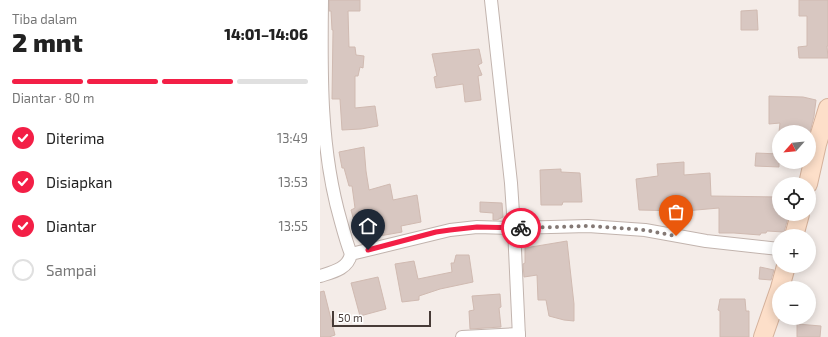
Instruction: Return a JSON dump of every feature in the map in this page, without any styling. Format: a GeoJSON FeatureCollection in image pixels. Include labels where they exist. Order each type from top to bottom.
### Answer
{"type":"FeatureCollection","features":[{"type":"Feature","properties":{"kind":"street"},"geometry":{"type":"LineString","coordinates":[[320,276],[347,265],[351,254],[337,209],[329,171],[321,91],[322,0]]}},
{"type":"Feature","properties":{"kind":"street"},"geometry":{"type":"LineString","coordinates":[[462,337],[519,335],[511,184],[491,0]]}},
{"type":"Feature","properties":{"kind":"street"},"geometry":{"type":"LineString","coordinates":[[810,177],[817,144],[828,108]]}},
{"type":"Feature","properties":{"kind":"street"},"geometry":{"type":"LineString","coordinates":[[351,254],[379,248],[436,232],[477,227],[514,228],[588,226],[645,230],[706,241],[772,249]]}},
{"type":"Feature","properties":{"kind":"street"},"geometry":{"type":"LineString","coordinates":[[763,337],[772,311]]}},
{"type":"Feature","properties":{"kind":"building"},"geometry":{"type":"Polygon","coordinates":[[[329,0],[360,0],[360,11],[348,11],[349,47],[355,47],[356,55],[364,56],[363,68],[360,67],[358,76],[355,76],[355,108],[375,106],[378,126],[342,130],[340,99],[332,99],[333,30],[331,11],[329,11],[329,0]]]}},
{"type":"Feature","properties":{"kind":"building"},"geometry":{"type":"Polygon","coordinates":[[[799,0],[828,0],[828,58],[799,58],[798,47],[807,46],[807,16],[799,16],[799,0]]]}},
{"type":"Feature","properties":{"kind":"building"},"geometry":{"type":"Polygon","coordinates":[[[757,10],[758,30],[741,30],[741,11],[757,10]]]}},
{"type":"Feature","properties":{"kind":"building"},"geometry":{"type":"Polygon","coordinates":[[[479,49],[482,63],[478,65],[482,75],[478,76],[481,100],[465,102],[463,84],[436,88],[434,77],[437,76],[432,54],[479,49]]]}},
{"type":"Feature","properties":{"kind":"building"},"geometry":{"type":"Polygon","coordinates":[[[769,96],[803,97],[816,100],[812,125],[780,125],[780,123],[769,124],[769,96]]]}},
{"type":"Feature","properties":{"kind":"building"},"geometry":{"type":"Polygon","coordinates":[[[364,147],[369,190],[390,184],[393,200],[417,195],[421,222],[401,226],[402,232],[362,239],[361,236],[358,236],[351,210],[355,208],[352,186],[349,186],[344,168],[342,168],[339,152],[364,147]]]}},
{"type":"Feature","properties":{"kind":"building"},"geometry":{"type":"Polygon","coordinates":[[[756,153],[772,154],[772,167],[755,166],[756,153]]]}},
{"type":"Feature","properties":{"kind":"building"},"geometry":{"type":"Polygon","coordinates":[[[684,162],[684,175],[710,173],[711,196],[772,197],[772,221],[787,221],[785,229],[772,229],[772,231],[767,231],[766,233],[761,233],[760,235],[719,233],[719,208],[685,211],[639,210],[636,179],[658,176],[657,164],[684,162]]]}},
{"type":"Feature","properties":{"kind":"building"},"geometry":{"type":"Polygon","coordinates":[[[561,169],[561,172],[580,173],[582,202],[563,202],[562,205],[541,205],[540,170],[561,169]]]}},
{"type":"Feature","properties":{"kind":"building"},"geometry":{"type":"Polygon","coordinates":[[[480,202],[502,203],[503,217],[493,220],[493,213],[480,212],[480,202]]]}},
{"type":"Feature","properties":{"kind":"building"},"geometry":{"type":"Polygon","coordinates":[[[567,241],[574,304],[574,321],[549,316],[546,300],[538,300],[537,275],[524,277],[523,264],[525,263],[525,248],[567,241]]]}},
{"type":"Feature","properties":{"kind":"building"},"geometry":{"type":"Polygon","coordinates":[[[456,255],[469,255],[473,282],[440,289],[419,296],[419,300],[402,302],[395,264],[414,261],[418,279],[452,272],[451,263],[454,263],[456,255]]]}},
{"type":"Feature","properties":{"kind":"building"},"geometry":{"type":"Polygon","coordinates":[[[760,267],[772,270],[773,273],[771,280],[759,279],[760,267]]]}},
{"type":"Feature","properties":{"kind":"building"},"geometry":{"type":"Polygon","coordinates":[[[378,277],[386,309],[360,316],[351,283],[378,277]]]}},
{"type":"Feature","properties":{"kind":"building"},"geometry":{"type":"Polygon","coordinates":[[[324,291],[335,335],[329,337],[320,337],[320,292],[324,291]]]}},
{"type":"Feature","properties":{"kind":"building"},"geometry":{"type":"Polygon","coordinates":[[[500,294],[501,307],[499,308],[501,327],[470,329],[469,311],[474,310],[472,296],[500,294]]]}},
{"type":"Feature","properties":{"kind":"building"},"geometry":{"type":"Polygon","coordinates":[[[720,299],[745,299],[746,311],[749,311],[749,337],[720,337],[720,311],[718,310],[720,299]]]}},
{"type":"Feature","properties":{"kind":"building"},"geometry":{"type":"Polygon","coordinates":[[[797,325],[821,326],[820,337],[797,337],[797,325]]]}},
{"type":"Feature","properties":{"kind":"way so far"},"geometry":{"type":"LineString","coordinates":[[521,228],[588,226],[645,230],[676,236]]}},
{"type":"Feature","properties":{"kind":"route"},"geometry":{"type":"LineString","coordinates":[[368,250],[436,232],[477,227],[521,228]]}}]}
